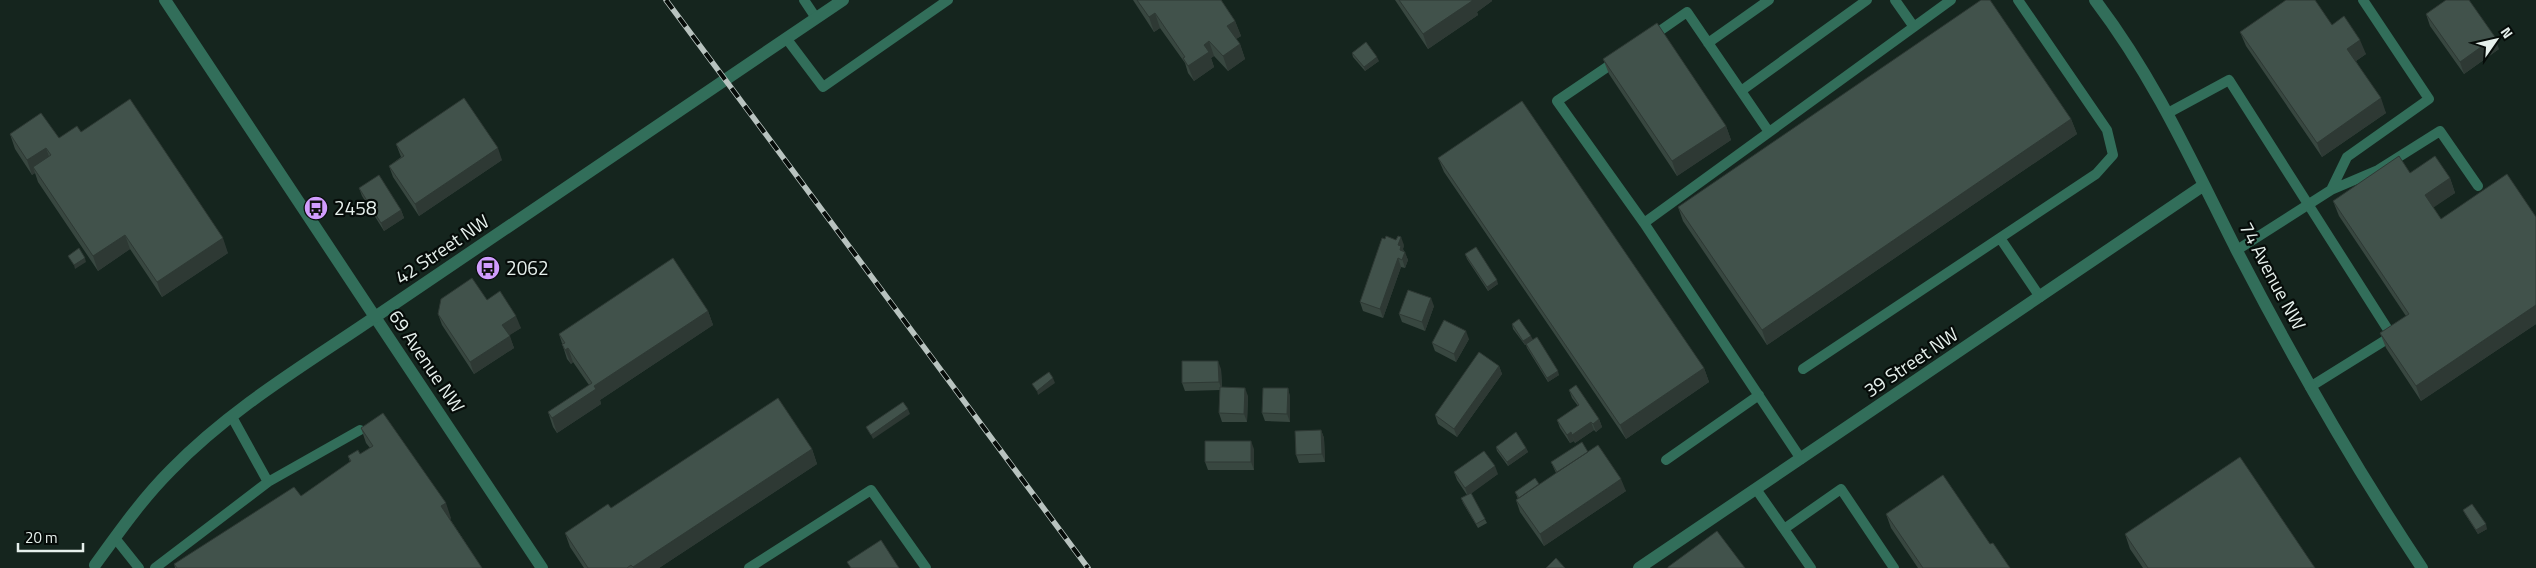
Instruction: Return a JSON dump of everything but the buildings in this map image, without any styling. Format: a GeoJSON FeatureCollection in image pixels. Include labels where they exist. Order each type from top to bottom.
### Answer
{"type":"FeatureCollection","features":[{"type":"Feature","properties":{"kind":"street","name":"69 Avenue NW"},"geometry":{"type":"LineString","coordinates":[[165,0],[542,568]]}},
{"type":"Feature","properties":{"kind":"street","name":"42 Street NW"},"geometry":{"type":"LineString","coordinates":[[94,565],[171,470],[232,417],[375,317],[842,0]]}},
{"type":"Feature","properties":{"kind":"street","name":"74 Avenue NW"},"geometry":{"type":"LineString","coordinates":[[2095,0],[2132,52],[2168,114],[2237,250],[2310,387],[2386,513],[2422,568]]}},
{"type":"Feature","properties":{"kind":"street","name":"39 Street NW"},"geometry":{"type":"LineString","coordinates":[[1639,568],[2204,185]]}},
{"type":"Feature","properties":{"kind":"lane"},"geometry":{"type":"LineString","coordinates":[[804,0],[816,18]]}},
{"type":"Feature","properties":{"kind":"lane"},"geometry":{"type":"LineString","coordinates":[[786,38],[823,87],[948,0]]}},
{"type":"Feature","properties":{"kind":"lane"},"geometry":{"type":"LineString","coordinates":[[1708,43],[1769,0]]}},
{"type":"Feature","properties":{"kind":"lane"},"geometry":{"type":"LineString","coordinates":[[1741,91],[1867,0]]}},
{"type":"Feature","properties":{"kind":"lane"},"geometry":{"type":"LineString","coordinates":[[1895,0],[1914,27]]}},
{"type":"Feature","properties":{"kind":"lane"},"geometry":{"type":"LineString","coordinates":[[1644,224],[1951,0]]}},
{"type":"Feature","properties":{"kind":"lane"},"geometry":{"type":"LineString","coordinates":[[1803,370],[2096,174],[2113,155],[2107,130],[2018,0]]}},
{"type":"Feature","properties":{"kind":"lane"},"geometry":{"type":"LineString","coordinates":[[2331,190],[2347,156],[2429,99],[2363,0]]}},
{"type":"Feature","properties":{"kind":"lane"},"geometry":{"type":"LineString","coordinates":[[1638,46],[1687,12],[1769,132]]}},
{"type":"Feature","properties":{"kind":"lane"},"geometry":{"type":"LineString","coordinates":[[1622,57],[1557,101],[1644,224],[1801,459]]}},
{"type":"Feature","properties":{"kind":"lane"},"geometry":{"type":"LineString","coordinates":[[2168,114],[2229,80],[2392,336],[2310,387]]}},
{"type":"Feature","properties":{"kind":"lane"},"geometry":{"type":"LineString","coordinates":[[2237,250],[2331,190],[2378,170],[2440,131],[2478,186]]}},
{"type":"Feature","properties":{"kind":"lane"},"geometry":{"type":"LineString","coordinates":[[2000,238],[2040,297]]}},
{"type":"Feature","properties":{"kind":"lane"},"geometry":{"type":"LineString","coordinates":[[1666,460],[1759,395]]}},
{"type":"Feature","properties":{"kind":"lane"},"geometry":{"type":"LineString","coordinates":[[232,417],[268,482]]}},
{"type":"Feature","properties":{"kind":"lane"},"geometry":{"type":"LineString","coordinates":[[155,568],[268,482],[360,430]]}},
{"type":"Feature","properties":{"kind":"lane"},"geometry":{"type":"LineString","coordinates":[[1756,489],[1812,568]]}},
{"type":"Feature","properties":{"kind":"lane"},"geometry":{"type":"LineString","coordinates":[[1784,528],[1841,489],[1894,568]]}},
{"type":"Feature","properties":{"kind":"lane"},"geometry":{"type":"LineString","coordinates":[[749,568],[871,490],[926,568]]}},
{"type":"Feature","properties":{"kind":"lane"},"geometry":{"type":"LineString","coordinates":[[115,538],[139,568]]}},
{"type":"Feature","properties":{"kind":"railway"},"geometry":{"type":"LineString","coordinates":[[666,0],[1088,568]]}},
{"type":"Feature","properties":{"kind":"place","name":"2458"},"geometry":{"type":"Point","coordinates":[316,208]}},
{"type":"Feature","properties":{"kind":"place","name":"2062"},"geometry":{"type":"Point","coordinates":[488,268]}}]}
